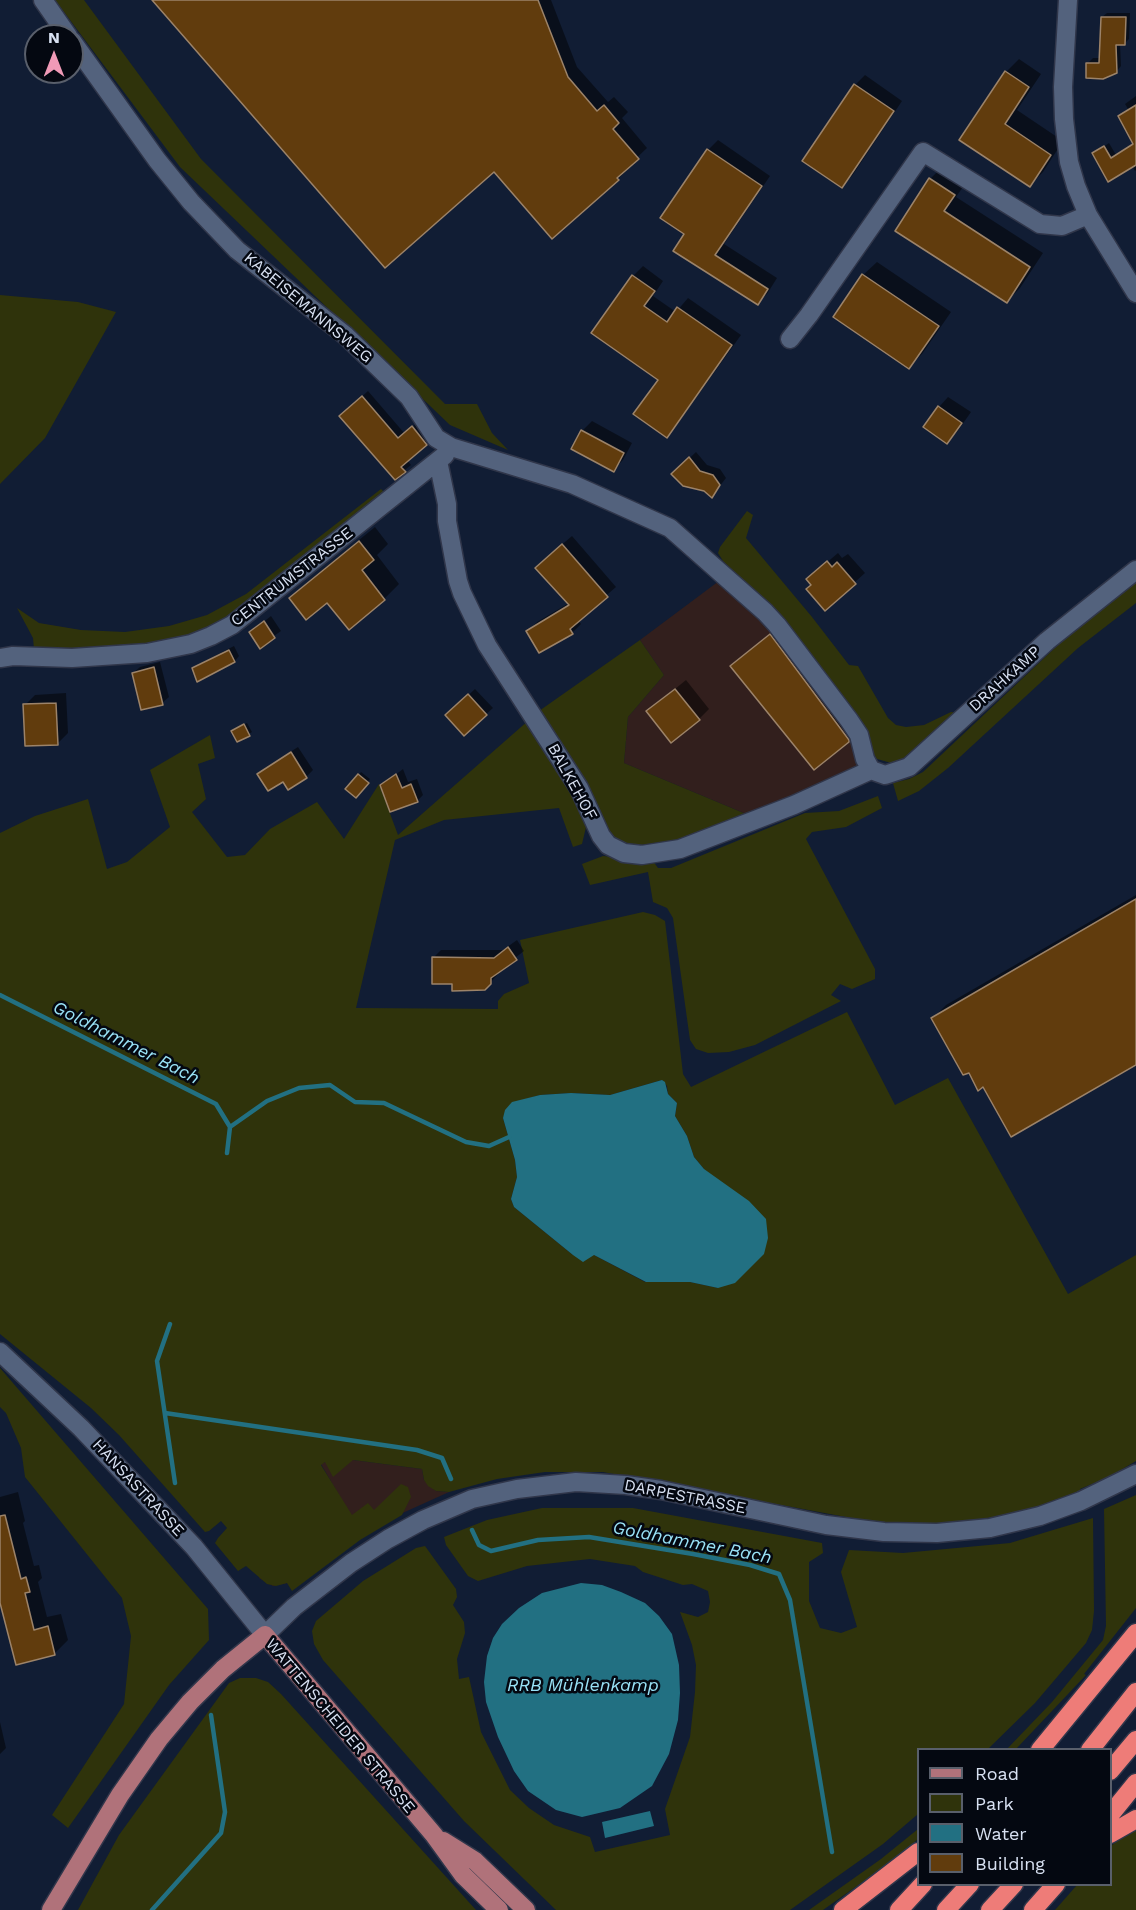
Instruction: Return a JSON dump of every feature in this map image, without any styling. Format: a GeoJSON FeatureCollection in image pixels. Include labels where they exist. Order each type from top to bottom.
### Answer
{"type":"FeatureCollection","features":[{"type":"Feature","properties":{"kind":"highway"},"geometry":{"type":"LineString","coordinates":[[1041,1748],[1136,1633]]}},
{"type":"Feature","properties":{"kind":"highway"},"geometry":{"type":"LineString","coordinates":[[1091,1748],[1136,1692]]}},
{"type":"Feature","properties":{"kind":"highway"},"geometry":{"type":"LineString","coordinates":[[1112,1769],[1136,1740]]}},
{"type":"Feature","properties":{"kind":"highway"},"geometry":{"type":"LineString","coordinates":[[1112,1813],[1136,1783]]}},
{"type":"Feature","properties":{"kind":"highway"},"geometry":{"type":"LineString","coordinates":[[1112,1833],[1136,1819]]}},
{"type":"Feature","properties":{"kind":"highway"},"geometry":{"type":"LineString","coordinates":[[843,1910],[917,1853]]}},
{"type":"Feature","properties":{"kind":"highway"},"geometry":{"type":"LineString","coordinates":[[899,1910],[921,1886]]}},
{"type":"Feature","properties":{"kind":"highway"},"geometry":{"type":"LineString","coordinates":[[946,1910],[968,1886]]}},
{"type":"Feature","properties":{"kind":"highway"},"geometry":{"type":"LineString","coordinates":[[990,1910],[1012,1886]]}},
{"type":"Feature","properties":{"kind":"highway"},"geometry":{"type":"LineString","coordinates":[[1033,1910],[1054,1886]]}},
{"type":"Feature","properties":{"kind":"main road","name":"WATTENSCHEIDER STRASSE"},"geometry":{"type":"LineString","coordinates":[[51,1910],[120,1795],[159,1739],[190,1702],[223,1669],[265,1635],[434,1835],[463,1875],[500,1910]]}},
{"type":"Feature","properties":{"kind":"main road","name":"WATTENSCHEIDER STRASSE"},"geometry":{"type":"LineString","coordinates":[[434,1835],[475,1861],[526,1910]]}},
{"type":"Feature","properties":{"kind":"street"},"geometry":{"type":"LineString","coordinates":[[43,0],[60,24]]}},
{"type":"Feature","properties":{"kind":"street"},"geometry":{"type":"LineString","coordinates":[[1068,0],[1064,58],[1064,119],[1073,176],[1088,215],[1136,293]]}},
{"type":"Feature","properties":{"kind":"street","name":"KABEISEMANNSWEG"},"geometry":{"type":"LineString","coordinates":[[84,58],[157,160],[191,202],[237,250],[345,335],[409,397],[436,438],[451,447],[572,484],[670,528],[765,612],[849,720],[859,735],[865,759],[871,770]]}},
{"type":"Feature","properties":{"kind":"street"},"geometry":{"type":"LineString","coordinates":[[790,339],[923,152],[1040,224],[1062,226],[1088,215]]}},
{"type":"Feature","properties":{"kind":"street","name":"CENTRUMSTRASSE"},"geometry":{"type":"LineString","coordinates":[[0,658],[13,656],[72,658],[147,653],[191,644],[212,636],[232,625],[447,454],[451,447]]}},
{"type":"Feature","properties":{"kind":"street","name":"BALKEHOF"},"geometry":{"type":"LineString","coordinates":[[438,461],[447,504],[447,521],[462,593],[487,645],[579,788],[601,836],[608,845],[624,853],[642,855],[680,849],[794,805],[871,770]]}},
{"type":"Feature","properties":{"kind":"street","name":"DRAHKAMP"},"geometry":{"type":"LineString","coordinates":[[871,770],[885,775],[909,767],[1047,641],[1136,570]]}},
{"type":"Feature","properties":{"kind":"street","name":"HANSASTRASSE"},"geometry":{"type":"LineString","coordinates":[[0,1352],[111,1459],[194,1547],[265,1635]]}},
{"type":"Feature","properties":{"kind":"street","name":"DARPESTRASSE"},"geometry":{"type":"LineString","coordinates":[[265,1635],[294,1606],[351,1563],[388,1539],[423,1520],[472,1499],[517,1489],[576,1482],[626,1485],[661,1490],[826,1525],[884,1532],[937,1533],[990,1527],[1040,1516],[1082,1501],[1136,1474]]}},
{"type":"Feature","properties":{"kind":"shaded area"},"geometry":{"type":"Polygon","coordinates":[[[719,581],[772,632],[856,737],[859,757],[858,768],[776,807],[746,814],[624,763],[628,717],[664,675],[640,640],[719,581]]]}},
{"type":"Feature","properties":{"kind":"shaded area"},"geometry":{"type":"Polygon","coordinates":[[[353,1460],[422,1469],[424,1480],[436,1491],[449,1492],[396,1516],[287,1583],[273,1586],[259,1578],[344,1504],[321,1464],[353,1460]]]}},
{"type":"Feature","properties":{"kind":"green space"},"geometry":{"type":"Polygon","coordinates":[[[55,0],[84,0],[201,159],[445,404],[477,404],[492,433],[508,450],[450,425],[180,167],[84,39],[84,24],[73,24],[55,0]]]}},
{"type":"Feature","properties":{"kind":"green space"},"geometry":{"type":"Polygon","coordinates":[[[0,295],[78,302],[116,312],[45,438],[0,484],[0,295]]]}},
{"type":"Feature","properties":{"kind":"green space"},"geometry":{"type":"Polygon","coordinates":[[[381,489],[387,495],[217,626],[177,640],[97,652],[34,649],[33,638],[17,608],[39,623],[81,630],[125,632],[169,626],[207,615],[246,594],[381,489]]]}},
{"type":"Feature","properties":{"kind":"green space"},"geometry":{"type":"Polygon","coordinates":[[[747,511],[753,515],[746,538],[849,665],[858,666],[888,718],[896,725],[906,727],[924,725],[951,712],[962,713],[909,758],[895,764],[877,759],[780,616],[723,561],[718,553],[720,547],[747,511]]]}},
{"type":"Feature","properties":{"kind":"green space"},"geometry":{"type":"Polygon","coordinates":[[[1136,582],[1136,603],[1078,648],[948,768],[919,791],[898,801],[893,783],[923,772],[1059,644],[1136,582]]]}},
{"type":"Feature","properties":{"kind":"green space"},"geometry":{"type":"Polygon","coordinates":[[[640,640],[664,675],[628,717],[624,763],[746,814],[740,822],[696,837],[641,845],[620,842],[613,838],[587,784],[539,711],[640,640]]]}},
{"type":"Feature","properties":{"kind":"green space"},"geometry":{"type":"Polygon","coordinates":[[[529,720],[587,823],[582,844],[573,847],[559,808],[444,820],[395,840],[356,1008],[498,1009],[498,1001],[504,994],[529,983],[520,940],[643,912],[665,921],[683,1074],[691,1087],[847,1012],[895,1105],[948,1078],[1068,1294],[1136,1255],[1136,1461],[1109,1477],[1080,1489],[1080,1492],[1019,1513],[963,1522],[915,1524],[873,1522],[603,1472],[545,1472],[497,1479],[449,1492],[436,1491],[428,1486],[422,1469],[353,1460],[333,1477],[325,1462],[321,1465],[352,1515],[368,1503],[374,1510],[401,1484],[408,1487],[411,1497],[402,1515],[360,1540],[292,1591],[287,1583],[276,1586],[267,1584],[246,1566],[238,1571],[215,1543],[227,1528],[221,1521],[205,1532],[119,1435],[91,1408],[0,1334],[0,833],[35,816],[88,799],[107,869],[127,862],[170,827],[150,770],[210,735],[215,758],[198,764],[206,799],[192,812],[227,857],[245,855],[270,829],[317,802],[344,839],[379,784],[398,835],[529,720]],[[662,1080],[610,1095],[571,1093],[540,1095],[512,1103],[503,1118],[515,1160],[517,1177],[511,1199],[514,1207],[573,1255],[594,1255],[645,1282],[690,1282],[718,1288],[704,1169],[694,1157],[687,1136],[675,1116],[677,1103],[668,1094],[667,1086],[662,1080]]]}},
{"type":"Feature","properties":{"kind":"green space"},"geometry":{"type":"Polygon","coordinates":[[[878,796],[882,808],[846,827],[812,832],[806,839],[875,969],[875,979],[852,989],[840,984],[831,995],[841,1001],[755,1045],[729,1052],[708,1053],[696,1049],[690,1040],[673,918],[667,908],[653,902],[648,872],[590,885],[582,864],[603,856],[653,861],[658,868],[671,868],[805,813],[839,811],[878,796]]]}},
{"type":"Feature","properties":{"kind":"green space"},"geometry":{"type":"Polygon","coordinates":[[[0,1368],[208,1609],[209,1640],[169,1685],[68,1828],[52,1815],[124,1704],[131,1636],[122,1598],[25,1477],[21,1448],[6,1413],[0,1407],[0,1368]]]}},
{"type":"Feature","properties":{"kind":"green space"},"geometry":{"type":"Polygon","coordinates":[[[1136,1495],[1136,1608],[1084,1674],[1086,1675],[1017,1748],[1008,1748],[1052,1702],[1103,1640],[1106,1626],[1104,1509],[1136,1495]]]}},
{"type":"Feature","properties":{"kind":"green space"},"geometry":{"type":"Polygon","coordinates":[[[542,1508],[633,1508],[822,1543],[823,1553],[809,1562],[809,1601],[820,1628],[841,1633],[857,1627],[841,1572],[849,1550],[903,1553],[1010,1543],[1093,1518],[1094,1611],[1092,1630],[1086,1643],[1035,1703],[989,1748],[917,1748],[917,1815],[883,1844],[790,1910],[556,1910],[464,1821],[323,1660],[314,1644],[312,1631],[316,1621],[363,1581],[416,1548],[425,1546],[456,1589],[457,1597],[453,1605],[464,1622],[465,1633],[457,1659],[459,1679],[469,1677],[481,1732],[510,1790],[529,1808],[554,1825],[590,1837],[595,1852],[670,1835],[665,1809],[690,1737],[695,1692],[696,1665],[692,1645],[680,1612],[698,1617],[708,1612],[710,1602],[708,1591],[692,1584],[683,1585],[643,1572],[635,1566],[590,1559],[527,1566],[478,1581],[468,1576],[446,1545],[444,1537],[487,1520],[542,1508]]]}},
{"type":"Feature","properties":{"kind":"green space"},"geometry":{"type":"Polygon","coordinates":[[[240,1678],[256,1678],[268,1682],[281,1694],[476,1910],[78,1910],[119,1835],[229,1683],[240,1678]]]}},
{"type":"Feature","properties":{"kind":"green space"},"geometry":{"type":"Polygon","coordinates":[[[917,1830],[917,1840],[895,1859],[823,1910],[809,1910],[881,1859],[917,1830]]]}},
{"type":"Feature","properties":{"kind":"green space"},"geometry":{"type":"Polygon","coordinates":[[[1136,1830],[1136,1910],[1055,1910],[1076,1886],[1112,1886],[1112,1845],[1124,1835],[1136,1830]]]}},
{"type":"Feature","properties":{"kind":"water"},"geometry":{"type":"Polygon","coordinates":[[[662,1080],[665,1082],[668,1094],[677,1103],[675,1116],[687,1136],[694,1157],[704,1169],[749,1201],[766,1219],[768,1238],[764,1254],[735,1283],[718,1288],[690,1282],[646,1282],[594,1255],[583,1262],[514,1207],[511,1199],[517,1177],[515,1160],[503,1118],[505,1110],[512,1102],[540,1095],[571,1093],[610,1095],[662,1080]]]}},
{"type":"Feature","properties":{"kind":"water","name":"RRB Mühlenkamp"},"geometry":{"type":"Polygon","coordinates":[[[581,1583],[602,1585],[621,1592],[645,1603],[659,1616],[672,1634],[679,1665],[680,1693],[678,1720],[669,1754],[652,1786],[620,1808],[582,1817],[556,1810],[528,1791],[514,1771],[498,1737],[486,1702],[484,1682],[487,1656],[493,1638],[502,1624],[519,1608],[542,1593],[581,1583]]]}},
{"type":"Feature","properties":{"kind":"water"},"geometry":{"type":"Polygon","coordinates":[[[650,1811],[654,1826],[605,1838],[602,1822],[650,1811]]]}},
{"type":"Feature","properties":{"kind":"building"},"geometry":{"type":"Polygon","coordinates":[[[152,0],[538,0],[568,77],[597,111],[604,105],[619,123],[613,129],[639,159],[617,178],[619,180],[552,239],[494,172],[385,268],[152,0]]]}},
{"type":"Feature","properties":{"kind":"building"},"geometry":{"type":"Polygon","coordinates":[[[1101,17],[1126,17],[1125,45],[1116,45],[1117,73],[1103,79],[1086,78],[1086,63],[1099,63],[1101,17]]]}},
{"type":"Feature","properties":{"kind":"building"},"geometry":{"type":"Polygon","coordinates":[[[1005,71],[1029,87],[1005,124],[1051,155],[1030,187],[959,140],[1005,71]]]}},
{"type":"Feature","properties":{"kind":"building"},"geometry":{"type":"Polygon","coordinates":[[[854,84],[894,111],[842,188],[802,161],[854,84]]]}},
{"type":"Feature","properties":{"kind":"building"},"geometry":{"type":"Polygon","coordinates":[[[1136,105],[1136,165],[1108,182],[1092,153],[1104,146],[1111,158],[1133,144],[1118,116],[1136,105]]]}},
{"type":"Feature","properties":{"kind":"building"},"geometry":{"type":"Polygon","coordinates":[[[707,149],[762,186],[715,255],[768,289],[758,305],[673,251],[684,234],[660,218],[707,149]]]}},
{"type":"Feature","properties":{"kind":"building"},"geometry":{"type":"Polygon","coordinates":[[[929,178],[955,195],[944,211],[1030,267],[1007,303],[895,231],[929,178]]]}},
{"type":"Feature","properties":{"kind":"building"},"geometry":{"type":"Polygon","coordinates":[[[862,274],[939,326],[909,369],[833,317],[862,274]]]}},
{"type":"Feature","properties":{"kind":"building"},"geometry":{"type":"Polygon","coordinates":[[[632,275],[655,291],[644,306],[667,322],[677,307],[732,345],[667,438],[633,414],[658,380],[591,333],[632,275]]]}},
{"type":"Feature","properties":{"kind":"building"},"geometry":{"type":"Polygon","coordinates":[[[362,396],[398,438],[412,426],[427,445],[401,467],[406,472],[395,480],[339,416],[362,396]]]}},
{"type":"Feature","properties":{"kind":"building"},"geometry":{"type":"Polygon","coordinates":[[[938,406],[962,423],[947,444],[923,427],[938,406]]]}},
{"type":"Feature","properties":{"kind":"building"},"geometry":{"type":"Polygon","coordinates":[[[581,430],[624,453],[614,472],[571,449],[581,430]]]}},
{"type":"Feature","properties":{"kind":"building"},"geometry":{"type":"Polygon","coordinates":[[[689,457],[700,471],[713,475],[720,485],[712,498],[704,491],[683,486],[671,474],[689,457]]]}},
{"type":"Feature","properties":{"kind":"building"},"geometry":{"type":"Polygon","coordinates":[[[359,541],[374,560],[362,570],[385,600],[349,630],[327,603],[306,620],[289,598],[359,541]]]}},
{"type":"Feature","properties":{"kind":"building"},"geometry":{"type":"Polygon","coordinates":[[[562,544],[608,597],[570,629],[573,634],[539,653],[526,631],[569,605],[535,568],[562,544]]]}},
{"type":"Feature","properties":{"kind":"building"},"geometry":{"type":"Polygon","coordinates":[[[827,561],[832,567],[837,562],[856,584],[825,611],[806,589],[811,585],[806,579],[827,561]]]}},
{"type":"Feature","properties":{"kind":"building"},"geometry":{"type":"Polygon","coordinates":[[[264,621],[275,638],[260,649],[249,632],[264,621]]]}},
{"type":"Feature","properties":{"kind":"building"},"geometry":{"type":"Polygon","coordinates":[[[770,634],[849,740],[814,770],[730,666],[770,634]]]}},
{"type":"Feature","properties":{"kind":"building"},"geometry":{"type":"Polygon","coordinates":[[[229,650],[235,662],[197,682],[192,668],[229,650]]]}},
{"type":"Feature","properties":{"kind":"building"},"geometry":{"type":"Polygon","coordinates":[[[154,667],[163,705],[141,710],[132,673],[154,667]]]}},
{"type":"Feature","properties":{"kind":"building"},"geometry":{"type":"Polygon","coordinates":[[[675,689],[700,720],[671,743],[646,711],[675,689]]]}},
{"type":"Feature","properties":{"kind":"building"},"geometry":{"type":"Polygon","coordinates":[[[468,694],[487,715],[464,736],[445,715],[468,694]]]}},
{"type":"Feature","properties":{"kind":"building"},"geometry":{"type":"Polygon","coordinates":[[[56,703],[58,745],[25,746],[23,704],[56,703]]]}},
{"type":"Feature","properties":{"kind":"building"},"geometry":{"type":"Polygon","coordinates":[[[244,724],[250,736],[237,742],[231,731],[244,724]]]}},
{"type":"Feature","properties":{"kind":"building"},"geometry":{"type":"Polygon","coordinates":[[[291,752],[307,778],[288,790],[283,782],[268,791],[257,774],[291,752]]]}},
{"type":"Feature","properties":{"kind":"building"},"geometry":{"type":"Polygon","coordinates":[[[358,774],[369,783],[356,798],[345,789],[358,774]]]}},
{"type":"Feature","properties":{"kind":"building"},"geometry":{"type":"Polygon","coordinates":[[[396,774],[402,788],[411,784],[418,802],[390,812],[380,785],[396,774]]]}},
{"type":"Feature","properties":{"kind":"building"},"geometry":{"type":"Polygon","coordinates":[[[1136,899],[1136,1065],[1011,1137],[983,1087],[978,1091],[969,1073],[963,1075],[931,1018],[1136,899]]]}},
{"type":"Feature","properties":{"kind":"building"},"geometry":{"type":"Polygon","coordinates":[[[508,947],[517,960],[491,978],[491,984],[485,990],[452,991],[452,984],[432,984],[432,957],[494,958],[508,947]]]}},
{"type":"Feature","properties":{"kind":"building"},"geometry":{"type":"Polygon","coordinates":[[[5,1515],[21,1579],[26,1577],[30,1592],[25,1593],[34,1630],[48,1626],[55,1655],[16,1665],[0,1603],[0,1516],[5,1515]]]}},
{"type":"Feature","properties":{"kind":"waterway","name":"Goldhammer Bach"},"geometry":{"type":"LineString","coordinates":[[0,995],[216,1104],[230,1127],[227,1153]]}},
{"type":"Feature","properties":{"kind":"waterway","name":"Goldhammer Bach"},"geometry":{"type":"LineString","coordinates":[[230,1127],[267,1101],[299,1088],[330,1085],[355,1102],[384,1103],[466,1142],[489,1146],[509,1137]]}},
{"type":"Feature","properties":{"kind":"waterway","name":"Goldhammer Bach"},"geometry":{"type":"LineString","coordinates":[[170,1324],[157,1361],[175,1483]]}},
{"type":"Feature","properties":{"kind":"waterway","name":"Goldhammer Bach"},"geometry":{"type":"LineString","coordinates":[[165,1413],[417,1450],[442,1458],[451,1479]]}},
{"type":"Feature","properties":{"kind":"waterway","name":"Goldhammer Bach"},"geometry":{"type":"LineString","coordinates":[[472,1530],[479,1545],[491,1551],[538,1540],[589,1537],[750,1565],[779,1574],[790,1600],[832,1852]]}},
{"type":"Feature","properties":{"kind":"waterway","name":"Goldhammer Bach"},"geometry":{"type":"LineString","coordinates":[[152,1910],[221,1833],[225,1812],[211,1715]]}}]}
